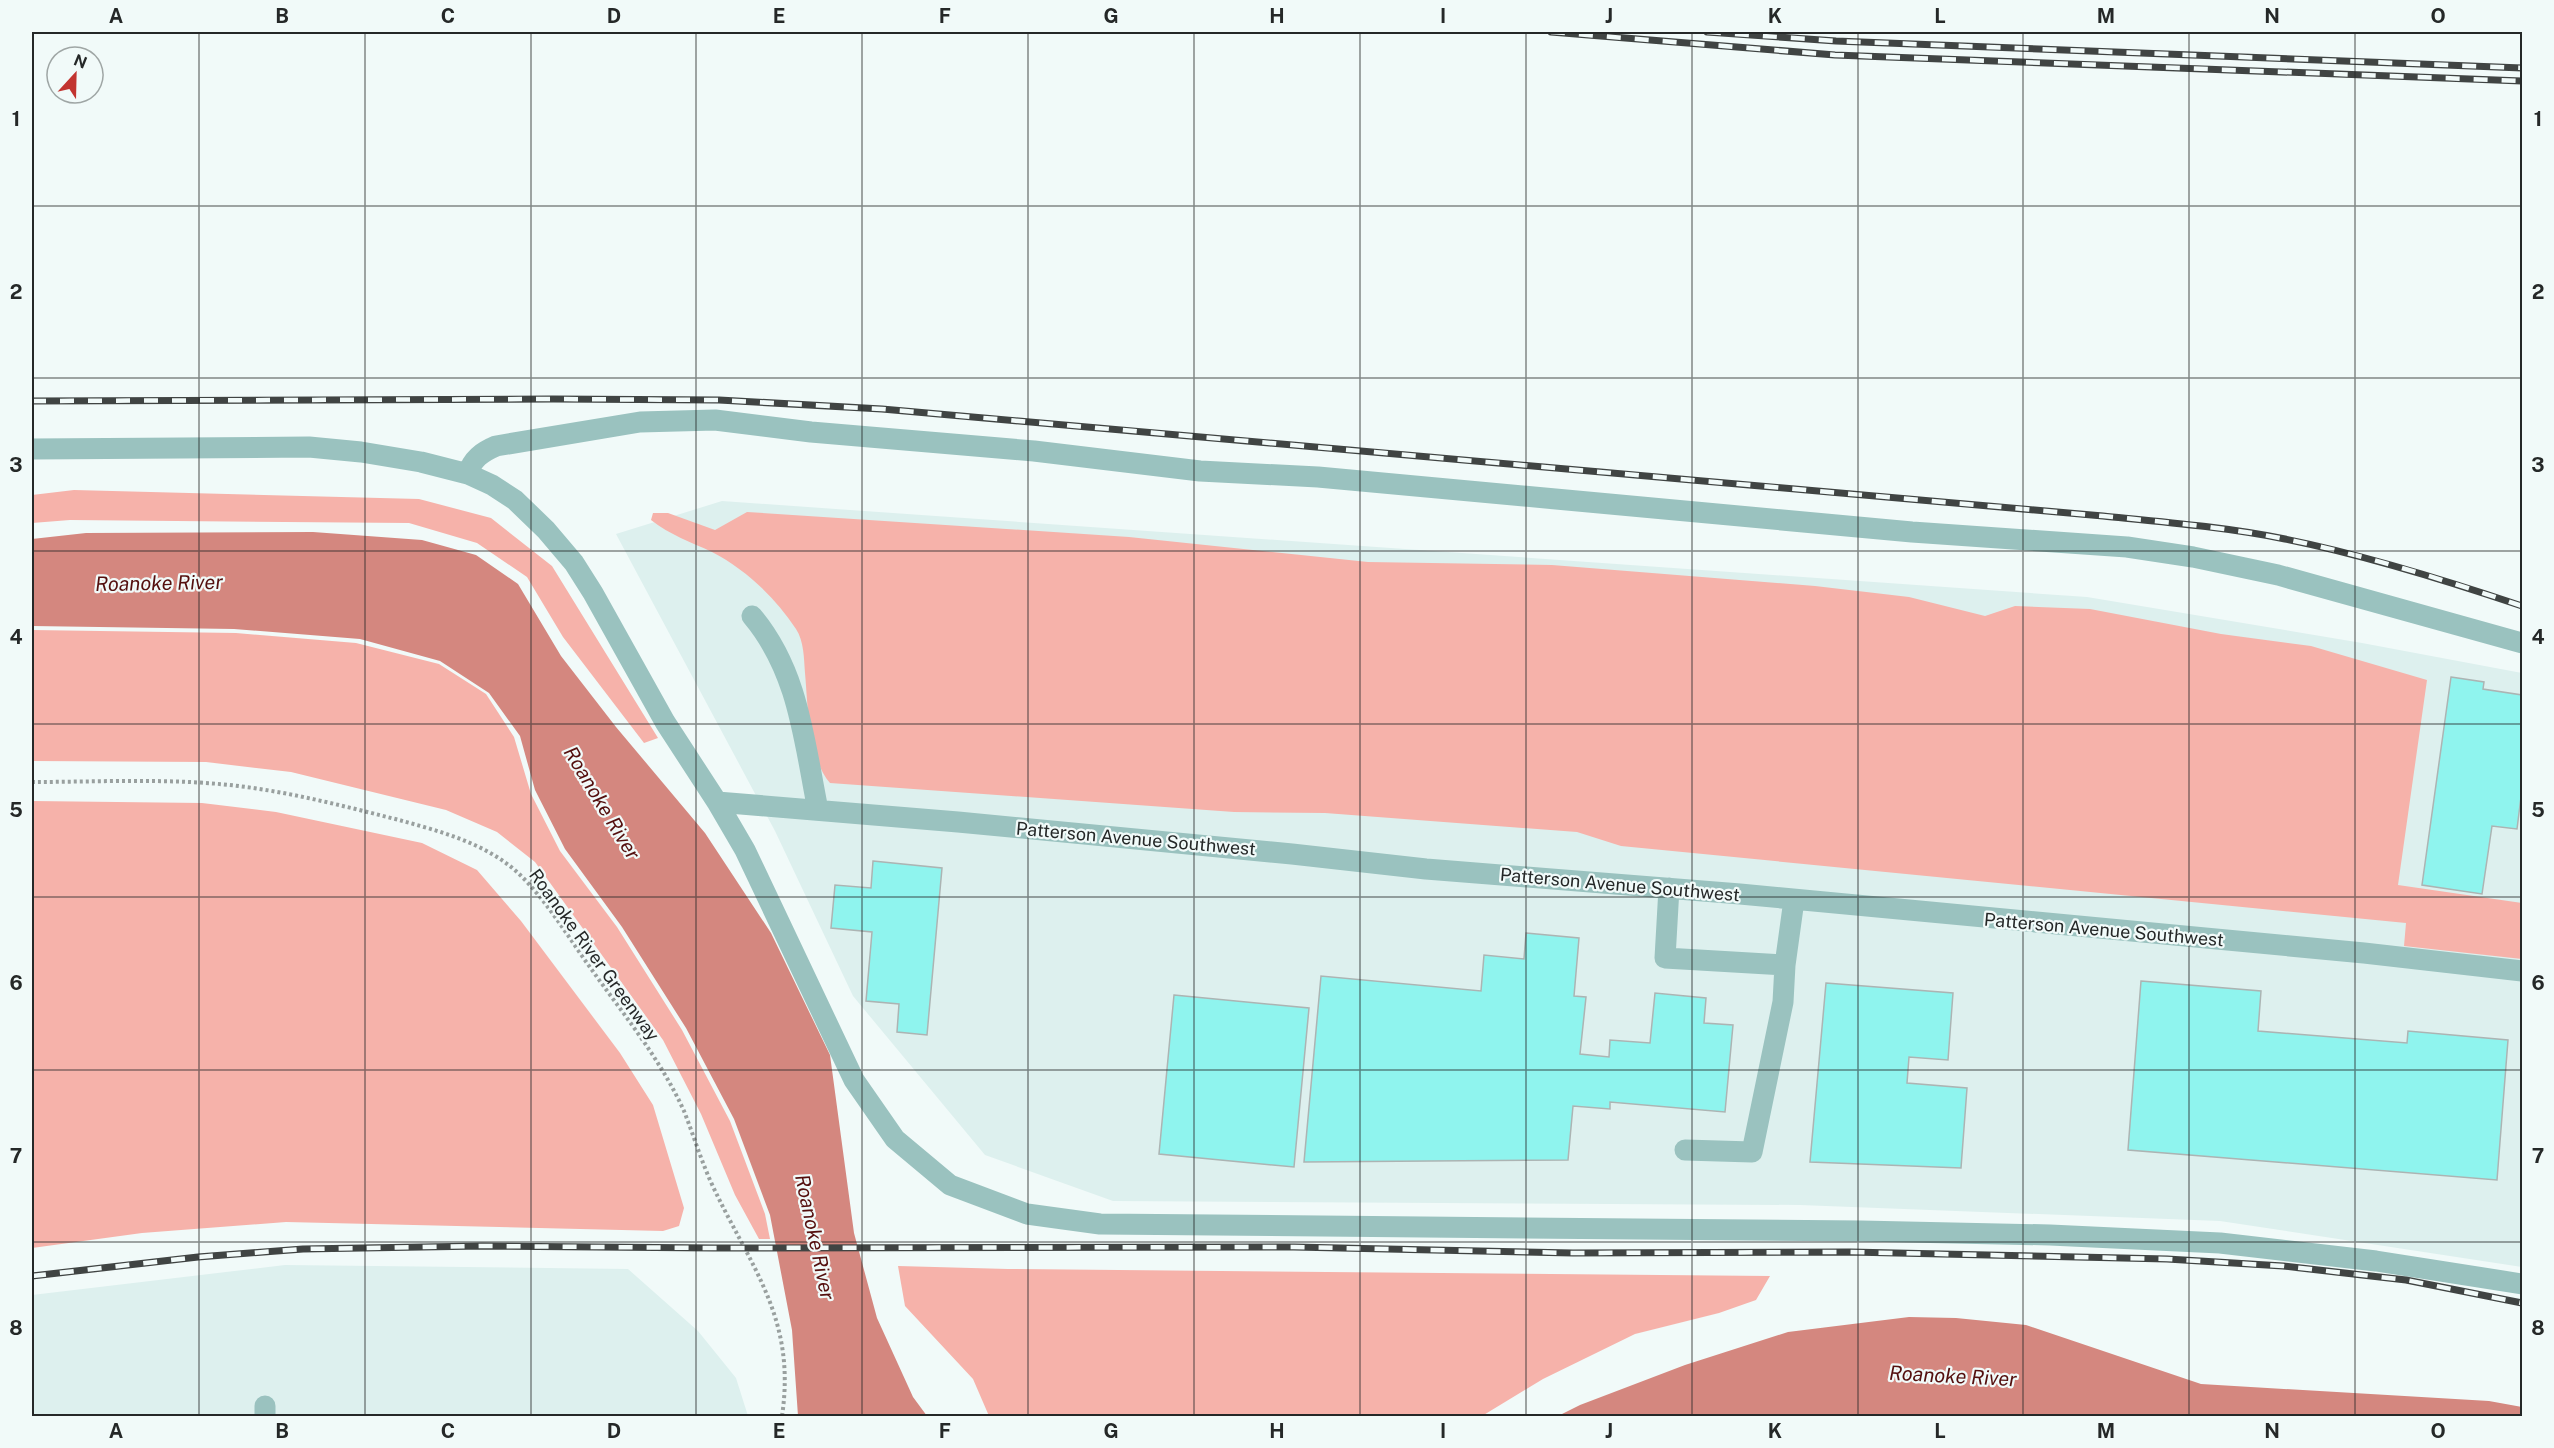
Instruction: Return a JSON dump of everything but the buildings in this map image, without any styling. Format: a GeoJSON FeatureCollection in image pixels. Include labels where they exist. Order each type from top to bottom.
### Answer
{"type":"FeatureCollection","features":[{"type":"Feature","properties":{"kind":"street"},"geometry":{"type":"LineString","coordinates":[[468,474],[475,459],[496,446],[640,422],[715,420],[811,432],[1034,450],[1200,471],[1318,477],[1912,532],[2127,547],[2193,556],[2278,575],[2523,643]]}},
{"type":"Feature","properties":{"kind":"street"},"geometry":{"type":"LineString","coordinates":[[32,449],[309,447],[391,457],[468,474],[492,485],[515,500],[546,530],[574,563],[593,592],[665,722],[745,850],[854,1080],[896,1139],[950,1185],[1027,1214],[1100,1224],[1838,1230],[2050,1235],[2220,1243],[2376,1262],[2523,1284]]}},
{"type":"Feature","properties":{"kind":"street"},"geometry":{"type":"LineString","coordinates":[[752,616],[777,651],[790,678],[818,810]]}},
{"type":"Feature","properties":{"kind":"street","name":"Patterson Avenue Southwest"},"geometry":{"type":"LineString","coordinates":[[717,802],[1292,854],[1426,869],[1669,888],[2364,953],[2523,971]]}},
{"type":"Feature","properties":{"kind":"street"},"geometry":{"type":"LineString","coordinates":[[1669,888],[1665,958],[1785,965]]}},
{"type":"Feature","properties":{"kind":"street"},"geometry":{"type":"LineString","coordinates":[[1685,1150],[1752,1152],[1783,1002],[1785,965],[1794,900]]}},
{"type":"Feature","properties":{"kind":"path","name":"Roanoke River Greenway"},"geometry":{"type":"LineString","coordinates":[[32,782],[206,783],[281,793],[436,830],[483,849],[516,871],[548,907],[646,1046],[684,1112],[711,1183],[757,1269],[772,1304],[783,1347],[782,1416]]}},
{"type":"Feature","properties":{"kind":"shaded area"},"geometry":{"type":"Polygon","coordinates":[[[74,490],[419,499],[491,518],[552,566],[658,738],[644,743],[563,637],[527,577],[477,543],[409,523],[70,520],[32,523],[32,495],[74,490]]]}},
{"type":"Feature","properties":{"kind":"shaded area"},"geometry":{"type":"Polygon","coordinates":[[[722,501],[2087,597],[2362,643],[2522,673],[2522,1267],[2220,1221],[1800,1205],[1113,1201],[985,1155],[853,996],[775,831],[616,534],[722,501]]]}},
{"type":"Feature","properties":{"kind":"shaded area"},"geometry":{"type":"Polygon","coordinates":[[[747,512],[1129,537],[1368,562],[1552,565],[1815,586],[1909,597],[1985,616],[2015,606],[2090,609],[2221,634],[2311,646],[2427,680],[2398,885],[2522,903],[2522,959],[2404,946],[2406,923],[1621,846],[1577,832],[1325,813],[1234,812],[830,783],[817,760],[813,746],[801,639],[788,617],[748,575],[712,552],[673,534],[651,520],[653,513],[668,513],[715,530],[747,512]]]}},
{"type":"Feature","properties":{"kind":"shaded area"},"geometry":{"type":"Polygon","coordinates":[[[32,630],[236,633],[356,643],[439,664],[486,694],[514,737],[531,794],[560,851],[617,927],[682,1030],[730,1121],[765,1214],[770,1239],[759,1239],[735,1195],[701,1114],[663,1040],[535,862],[497,832],[446,810],[291,772],[206,762],[32,761],[32,630]]]}},
{"type":"Feature","properties":{"kind":"shaded area"},"geometry":{"type":"Polygon","coordinates":[[[32,801],[202,803],[276,812],[422,843],[477,870],[521,921],[620,1053],[653,1105],[684,1208],[679,1226],[663,1231],[286,1222],[142,1233],[32,1248],[32,801]]]}},
{"type":"Feature","properties":{"kind":"shaded area"},"geometry":{"type":"Polygon","coordinates":[[[285,1265],[628,1269],[698,1331],[736,1378],[748,1416],[32,1416],[32,1295],[285,1265]]]}},
{"type":"Feature","properties":{"kind":"shaded area"},"geometry":{"type":"Polygon","coordinates":[[[898,1266],[1770,1276],[1756,1300],[1719,1313],[1635,1334],[1543,1379],[1482,1416],[989,1416],[973,1379],[905,1306],[898,1266]]]}},
{"type":"Feature","properties":{"kind":"water","name":"Roanoke River"},"geometry":{"type":"Polygon","coordinates":[[[313,532],[422,540],[476,555],[518,584],[561,656],[616,727],[705,833],[771,933],[830,1055],[854,1233],[877,1318],[913,1397],[927,1416],[798,1416],[792,1330],[770,1215],[734,1119],[686,1028],[622,927],[565,849],[535,790],[520,736],[489,693],[440,661],[360,639],[234,629],[32,626],[32,539],[86,533],[313,532]]]}},
{"type":"Feature","properties":{"kind":"water","name":"Roanoke River"},"geometry":{"type":"Polygon","coordinates":[[[1909,1317],[1956,1318],[2026,1325],[2201,1384],[2489,1401],[2522,1407],[2522,1416],[1558,1416],[1580,1405],[1685,1365],[1788,1332],[1909,1317]]]}},
{"type":"Feature","properties":{"kind":"railway"},"geometry":{"type":"LineString","coordinates":[[1551,32],[1835,55],[2522,81]]}},
{"type":"Feature","properties":{"kind":"railway"},"geometry":{"type":"LineString","coordinates":[[1707,32],[1836,41],[2522,68]]}},
{"type":"Feature","properties":{"kind":"railway"},"geometry":{"type":"LineString","coordinates":[[32,401],[719,400],[882,409],[2194,525],[2315,545],[2375,560],[2522,606]]}},
{"type":"Feature","properties":{"kind":"railway"},"geometry":{"type":"LineString","coordinates":[[32,1276],[198,1257],[303,1249],[482,1246],[1294,1247],[1573,1253],[1850,1252],[2167,1259],[2283,1266],[2406,1280],[2522,1303]]}}]}
